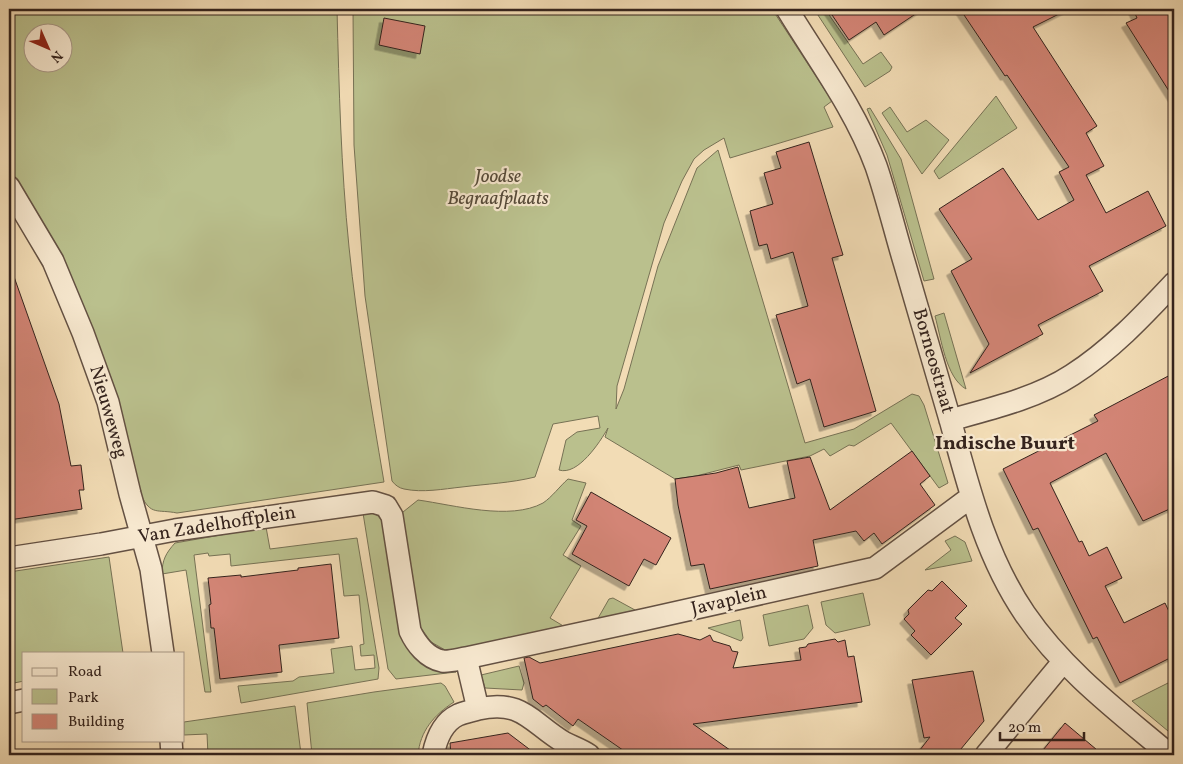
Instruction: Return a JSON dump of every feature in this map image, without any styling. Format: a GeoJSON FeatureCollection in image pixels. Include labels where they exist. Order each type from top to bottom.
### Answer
{"type":"FeatureCollection","features":[{"type":"Feature","properties":{"kind":"street","name":"Borneostraat"},"geometry":{"type":"LineString","coordinates":[[786,9],[849,108],[876,166],[971,498],[986,540],[1004,579],[1024,613],[1063,662],[1170,755]]}},
{"type":"Feature","properties":{"kind":"street","name":"Nieuweweg"},"geometry":{"type":"LineString","coordinates":[[9,187],[53,261],[83,333],[108,402],[130,494],[151,569],[163,652]]}},
{"type":"Feature","properties":{"kind":"street"},"geometry":{"type":"LineString","coordinates":[[950,420],[1044,390],[1072,375],[1123,336],[1174,283]]}},
{"type":"Feature","properties":{"kind":"street","name":"Javaplein"},"geometry":{"type":"LineString","coordinates":[[398,543],[410,631],[415,642],[432,657],[443,661],[466,658],[875,568],[971,498]]}},
{"type":"Feature","properties":{"kind":"street","name":"Van Zadelhoffplein"},"geometry":{"type":"LineString","coordinates":[[9,558],[142,537],[174,530],[373,502],[386,506],[392,516],[398,543]]}},
{"type":"Feature","properties":{"kind":"street"},"geometry":{"type":"LineString","coordinates":[[466,658],[478,709]]}},
{"type":"Feature","properties":{"kind":"street"},"geometry":{"type":"LineString","coordinates":[[986,755],[1063,662]]}},
{"type":"Feature","properties":{"kind":"street"},"geometry":{"type":"LineString","coordinates":[[9,703],[22,700]]}},
{"type":"Feature","properties":{"kind":"street"},"geometry":{"type":"LineString","coordinates":[[433,755],[436,740],[444,727],[457,715],[493,706],[508,707],[521,711],[566,743],[581,749],[589,755]]}},
{"type":"Feature","properties":{"kind":"street"},"geometry":{"type":"LineString","coordinates":[[171,742],[172,755]]}},
{"type":"Feature","properties":{"kind":"green space"},"geometry":{"type":"Polygon","coordinates":[[[9,9],[337,9],[346,217],[360,336],[384,482],[177,513],[155,510],[148,506],[141,495],[123,420],[98,343],[9,169],[9,9]]]}},
{"type":"Feature","properties":{"kind":"green space","name":"Joodse Begraafplaats"},"geometry":{"type":"Polygon","coordinates":[[[353,9],[772,9],[832,101],[824,107],[833,127],[730,158],[724,138],[704,150],[694,159],[682,181],[664,223],[617,386],[616,409],[624,389],[658,266],[697,168],[718,150],[805,443],[854,429],[912,394],[919,396],[924,405],[948,483],[939,488],[891,423],[854,446],[849,445],[830,456],[824,449],[810,456],[741,470],[739,465],[696,476],[675,479],[605,437],[608,428],[588,457],[581,463],[574,468],[559,470],[566,440],[577,432],[600,428],[598,416],[553,424],[535,477],[508,482],[418,491],[402,489],[396,485],[392,481],[365,296],[354,145],[353,9]]]}},
{"type":"Feature","properties":{"kind":"green space"},"geometry":{"type":"Polygon","coordinates":[[[814,9],[825,9],[863,64],[881,52],[892,67],[890,71],[865,87],[814,9]]]}},
{"type":"Feature","properties":{"kind":"green space"},"geometry":{"type":"Polygon","coordinates":[[[996,96],[1017,128],[939,179],[934,171],[996,96]]]}},
{"type":"Feature","properties":{"kind":"green space"},"geometry":{"type":"Polygon","coordinates":[[[890,107],[907,132],[926,120],[949,140],[922,174],[882,113],[890,107]]]}},
{"type":"Feature","properties":{"kind":"green space"},"geometry":{"type":"Polygon","coordinates":[[[870,108],[901,159],[934,279],[924,281],[887,155],[867,109],[870,108]]]}},
{"type":"Feature","properties":{"kind":"green space"},"geometry":{"type":"Polygon","coordinates":[[[944,313],[966,389],[959,384],[945,357],[935,316],[944,313]]]}},
{"type":"Feature","properties":{"kind":"green space"},"geometry":{"type":"Polygon","coordinates":[[[568,479],[586,483],[572,520],[581,526],[563,555],[581,566],[550,618],[565,627],[563,630],[447,651],[431,642],[419,625],[398,516],[418,500],[482,510],[515,511],[530,508],[546,501],[568,479]]]}},
{"type":"Feature","properties":{"kind":"green space"},"geometry":{"type":"Polygon","coordinates":[[[372,512],[383,522],[403,640],[408,649],[419,660],[456,672],[396,679],[388,669],[363,513],[372,512]]]}},
{"type":"Feature","properties":{"kind":"green space"},"geometry":{"type":"Polygon","coordinates":[[[266,527],[270,549],[357,538],[379,668],[378,679],[241,703],[238,686],[293,681],[299,677],[334,673],[331,649],[352,646],[355,670],[375,668],[374,655],[361,656],[360,645],[364,644],[359,595],[344,596],[339,554],[231,566],[230,554],[209,556],[208,553],[194,555],[211,692],[205,692],[186,570],[162,574],[164,561],[175,543],[266,527]]]}},
{"type":"Feature","properties":{"kind":"green space"},"geometry":{"type":"Polygon","coordinates":[[[955,536],[965,542],[972,561],[925,570],[951,550],[945,541],[955,536]]]}},
{"type":"Feature","properties":{"kind":"green space"},"geometry":{"type":"Polygon","coordinates":[[[109,557],[123,652],[22,652],[22,681],[9,684],[9,572],[109,557]]]}},
{"type":"Feature","properties":{"kind":"green space"},"geometry":{"type":"Polygon","coordinates":[[[863,593],[870,625],[835,633],[826,625],[821,602],[863,593]]]}},
{"type":"Feature","properties":{"kind":"green space"},"geometry":{"type":"Polygon","coordinates":[[[613,598],[635,610],[633,614],[597,620],[609,599],[613,598]]]}},
{"type":"Feature","properties":{"kind":"green space"},"geometry":{"type":"Polygon","coordinates":[[[808,605],[813,628],[804,639],[769,646],[763,615],[808,605]]]}},
{"type":"Feature","properties":{"kind":"green space"},"geometry":{"type":"Polygon","coordinates":[[[740,620],[743,638],[741,641],[708,628],[740,620]]]}},
{"type":"Feature","properties":{"kind":"green space"},"geometry":{"type":"Polygon","coordinates":[[[519,666],[524,683],[522,690],[485,688],[481,675],[519,666]]]}},
{"type":"Feature","properties":{"kind":"green space"},"geometry":{"type":"Polygon","coordinates":[[[1174,680],[1174,736],[1132,701],[1174,680]]]}},
{"type":"Feature","properties":{"kind":"green space"},"geometry":{"type":"Polygon","coordinates":[[[441,683],[445,686],[454,702],[440,712],[429,724],[419,746],[418,755],[312,755],[307,703],[441,683]]]}},
{"type":"Feature","properties":{"kind":"green space"},"geometry":{"type":"Polygon","coordinates":[[[295,706],[301,754],[273,755],[272,750],[208,755],[207,734],[185,735],[185,722],[295,706]]]}},
{"type":"Feature","properties":{"kind":"building"},"geometry":{"type":"Polygon","coordinates":[[[828,9],[923,9],[884,35],[876,22],[849,40],[828,9]]]}},
{"type":"Feature","properties":{"kind":"building"},"geometry":{"type":"Polygon","coordinates":[[[960,9],[1069,9],[1033,27],[1097,126],[1086,133],[1104,166],[1086,175],[1106,213],[1148,191],[1166,226],[1089,266],[1103,291],[1038,325],[1043,334],[970,373],[989,344],[951,271],[972,259],[939,209],[1003,168],[1038,220],[1074,200],[1059,172],[1069,167],[960,9]]]}},
{"type":"Feature","properties":{"kind":"building"},"geometry":{"type":"Polygon","coordinates":[[[1133,9],[1174,9],[1174,99],[1126,23],[1137,18],[1133,9]]]}},
{"type":"Feature","properties":{"kind":"building"},"geometry":{"type":"Polygon","coordinates":[[[384,18],[425,26],[420,54],[379,45],[384,18]]]}},
{"type":"Feature","properties":{"kind":"building"},"geometry":{"type":"Polygon","coordinates":[[[809,142],[843,255],[832,258],[876,411],[824,427],[810,379],[797,384],[776,315],[808,306],[793,252],[771,259],[767,244],[759,246],[750,211],[773,204],[764,173],[781,168],[776,152],[809,142]]]}},
{"type":"Feature","properties":{"kind":"building"},"geometry":{"type":"Polygon","coordinates":[[[12,271],[59,404],[71,466],[81,465],[84,490],[79,490],[82,509],[9,520],[9,272],[12,271]]]}},
{"type":"Feature","properties":{"kind":"building"},"geometry":{"type":"Polygon","coordinates":[[[1174,373],[1174,507],[1143,521],[1106,453],[1050,483],[1079,542],[1082,541],[1089,556],[1107,547],[1122,578],[1105,586],[1124,623],[1165,603],[1174,622],[1174,656],[1120,683],[1097,637],[1093,639],[1038,528],[1033,530],[1003,469],[1098,421],[1094,415],[1174,373]]]}},
{"type":"Feature","properties":{"kind":"building"},"geometry":{"type":"Polygon","coordinates":[[[912,451],[930,476],[920,484],[935,505],[882,544],[874,533],[864,541],[856,531],[813,540],[818,566],[710,589],[704,564],[691,566],[678,505],[675,479],[716,473],[738,467],[749,508],[795,498],[787,461],[810,457],[830,510],[912,451]]]}},
{"type":"Feature","properties":{"kind":"building"},"geometry":{"type":"Polygon","coordinates":[[[591,492],[671,538],[656,565],[644,559],[629,586],[572,554],[587,526],[576,520],[591,492]]]}},
{"type":"Feature","properties":{"kind":"building"},"geometry":{"type":"Polygon","coordinates":[[[331,564],[339,638],[279,645],[282,672],[220,679],[214,628],[211,628],[208,578],[241,575],[241,577],[331,564]]]}},
{"type":"Feature","properties":{"kind":"building"},"geometry":{"type":"Polygon","coordinates":[[[942,581],[967,606],[955,618],[962,624],[931,655],[911,635],[915,631],[904,619],[909,614],[908,610],[928,590],[932,591],[942,581]]]}},
{"type":"Feature","properties":{"kind":"building"},"geometry":{"type":"Polygon","coordinates":[[[678,634],[700,640],[710,635],[713,641],[730,646],[732,651],[738,652],[733,668],[801,660],[799,648],[806,647],[808,644],[835,639],[838,642],[845,640],[848,657],[854,656],[862,702],[693,724],[737,755],[630,755],[578,719],[573,726],[546,705],[543,707],[533,699],[524,658],[529,657],[540,663],[678,634]]]}},
{"type":"Feature","properties":{"kind":"building"},"geometry":{"type":"Polygon","coordinates":[[[973,671],[984,721],[956,755],[916,755],[930,737],[924,738],[912,680],[973,671]]]}},
{"type":"Feature","properties":{"kind":"building"},"geometry":{"type":"Polygon","coordinates":[[[1065,723],[1103,755],[1039,755],[1065,723]]]}},
{"type":"Feature","properties":{"kind":"building"},"geometry":{"type":"Polygon","coordinates":[[[508,733],[537,755],[451,755],[450,743],[508,733]]]}},
{"type":"Feature","properties":{"kind":"district","name":"Indische Buurt"},"geometry":{"type":"Point","coordinates":[1005,444]}}]}
